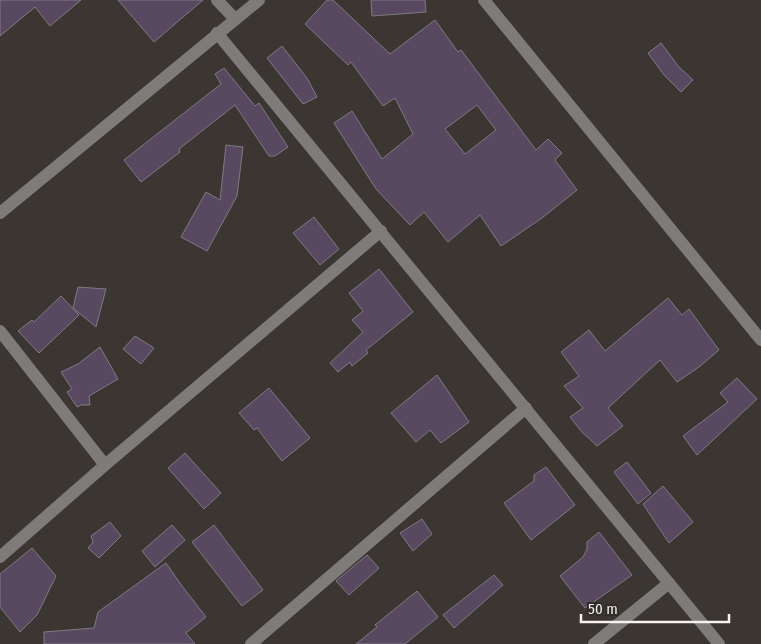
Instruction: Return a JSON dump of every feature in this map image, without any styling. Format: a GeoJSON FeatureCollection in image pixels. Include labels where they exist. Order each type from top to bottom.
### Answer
{"type":"FeatureCollection","features":[{"type":"Feature","properties":{"kind":"street"},"geometry":{"type":"LineString","coordinates":[[217,0],[235,19]]}},
{"type":"Feature","properties":{"kind":"street"},"geometry":{"type":"LineString","coordinates":[[0,213],[259,0]]}},
{"type":"Feature","properties":{"kind":"street"},"geometry":{"type":"LineString","coordinates":[[484,0],[761,340]]}},
{"type":"Feature","properties":{"kind":"street"},"geometry":{"type":"LineString","coordinates":[[217,33],[719,644]]}},
{"type":"Feature","properties":{"kind":"street"},"geometry":{"type":"LineString","coordinates":[[0,557],[105,465],[381,231]]}},
{"type":"Feature","properties":{"kind":"street"},"geometry":{"type":"LineString","coordinates":[[0,331],[105,465]]}},
{"type":"Feature","properties":{"kind":"street"},"geometry":{"type":"LineString","coordinates":[[251,644],[526,408]]}},
{"type":"Feature","properties":{"kind":"street"},"geometry":{"type":"LineString","coordinates":[[594,644],[669,583]]}},
{"type":"Feature","properties":{"kind":"building"},"geometry":{"type":"Polygon","coordinates":[[[0,0],[81,0],[50,26],[35,7],[0,36],[0,0]]]}},
{"type":"Feature","properties":{"kind":"building"},"geometry":{"type":"Polygon","coordinates":[[[118,0],[203,0],[154,42],[118,0]]]}},
{"type":"Feature","properties":{"kind":"building"},"geometry":{"type":"Polygon","coordinates":[[[327,0],[333,0],[390,54],[435,20],[458,52],[461,50],[536,150],[548,139],[562,153],[555,160],[577,190],[542,218],[501,246],[480,215],[448,242],[424,212],[410,225],[376,189],[334,123],[352,111],[382,159],[413,134],[395,98],[383,106],[351,62],[348,65],[305,24],[327,0]],[[477,105],[445,129],[465,154],[496,130],[477,105]]]}},
{"type":"Feature","properties":{"kind":"building"},"geometry":{"type":"Polygon","coordinates":[[[371,0],[425,0],[426,12],[372,16],[371,0]]]}},
{"type":"Feature","properties":{"kind":"building"},"geometry":{"type":"Polygon","coordinates":[[[661,43],[679,67],[693,80],[681,92],[664,75],[648,53],[661,43]]]}},
{"type":"Feature","properties":{"kind":"building"},"geometry":{"type":"Polygon","coordinates":[[[282,46],[307,78],[317,97],[303,104],[267,58],[282,46]]]}},
{"type":"Feature","properties":{"kind":"building"},"geometry":{"type":"Polygon","coordinates":[[[224,68],[255,106],[259,103],[288,147],[275,156],[269,156],[235,105],[179,149],[180,152],[141,182],[124,160],[221,84],[215,74],[224,68]]]}},
{"type":"Feature","properties":{"kind":"building"},"geometry":{"type":"Polygon","coordinates":[[[226,145],[243,147],[237,196],[207,251],[181,237],[206,192],[220,200],[226,145]]]}},
{"type":"Feature","properties":{"kind":"building"},"geometry":{"type":"Polygon","coordinates":[[[314,217],[339,249],[320,265],[293,233],[314,217]]]}},
{"type":"Feature","properties":{"kind":"building"},"geometry":{"type":"Polygon","coordinates":[[[379,269],[413,312],[366,350],[368,353],[352,366],[350,362],[338,372],[330,363],[363,332],[352,320],[363,311],[349,293],[379,269]]]}},
{"type":"Feature","properties":{"kind":"building"},"geometry":{"type":"Polygon","coordinates":[[[78,287],[106,289],[96,327],[73,308],[78,287]]]}},
{"type":"Feature","properties":{"kind":"building"},"geometry":{"type":"Polygon","coordinates":[[[61,296],[79,315],[39,353],[18,331],[32,320],[34,322],[61,296]]]}},
{"type":"Feature","properties":{"kind":"building"},"geometry":{"type":"Polygon","coordinates":[[[668,298],[682,315],[689,309],[719,350],[677,382],[660,360],[608,408],[623,426],[597,446],[570,417],[583,408],[564,386],[579,376],[561,352],[589,330],[605,351],[668,298]]]}},
{"type":"Feature","properties":{"kind":"building"},"geometry":{"type":"Polygon","coordinates":[[[135,336],[154,348],[141,364],[123,349],[135,336]]]}},
{"type":"Feature","properties":{"kind":"building"},"geometry":{"type":"Polygon","coordinates":[[[100,347],[118,379],[89,396],[90,405],[77,407],[67,392],[72,389],[61,372],[78,364],[100,347]]]}},
{"type":"Feature","properties":{"kind":"building"},"geometry":{"type":"Polygon","coordinates":[[[437,375],[469,422],[441,443],[430,430],[416,442],[391,413],[437,375]]]}},
{"type":"Feature","properties":{"kind":"building"},"geometry":{"type":"Polygon","coordinates":[[[737,378],[757,399],[697,455],[683,436],[728,402],[720,393],[737,378]]]}},
{"type":"Feature","properties":{"kind":"building"},"geometry":{"type":"Polygon","coordinates":[[[269,388],[310,438],[282,461],[257,428],[254,430],[239,413],[269,388]]]}},
{"type":"Feature","properties":{"kind":"building"},"geometry":{"type":"Polygon","coordinates":[[[185,453],[221,493],[204,509],[168,468],[185,453]]]}},
{"type":"Feature","properties":{"kind":"building"},"geometry":{"type":"Polygon","coordinates":[[[627,462],[651,493],[638,504],[614,472],[627,462]]]}},
{"type":"Feature","properties":{"kind":"building"},"geometry":{"type":"Polygon","coordinates":[[[546,467],[575,505],[531,540],[504,503],[534,481],[534,475],[546,467]]]}},
{"type":"Feature","properties":{"kind":"building"},"geometry":{"type":"Polygon","coordinates":[[[663,486],[693,522],[669,543],[643,504],[663,486]]]}},
{"type":"Feature","properties":{"kind":"building"},"geometry":{"type":"Polygon","coordinates":[[[422,519],[432,534],[413,551],[400,533],[422,519]]]}},
{"type":"Feature","properties":{"kind":"building"},"geometry":{"type":"Polygon","coordinates":[[[110,522],[121,536],[99,558],[88,548],[93,542],[91,536],[110,522]]]}},
{"type":"Feature","properties":{"kind":"building"},"geometry":{"type":"Polygon","coordinates":[[[172,525],[185,540],[155,567],[142,551],[172,525]]]}},
{"type":"Feature","properties":{"kind":"building"},"geometry":{"type":"Polygon","coordinates":[[[214,525],[263,590],[242,606],[192,542],[214,525]]]}},
{"type":"Feature","properties":{"kind":"building"},"geometry":{"type":"Polygon","coordinates":[[[599,532],[632,575],[585,608],[560,576],[583,557],[587,549],[587,542],[599,532]]]}},
{"type":"Feature","properties":{"kind":"building"},"geometry":{"type":"Polygon","coordinates":[[[32,548],[56,576],[37,615],[20,632],[0,607],[0,574],[32,548]]]}},
{"type":"Feature","properties":{"kind":"building"},"geometry":{"type":"Polygon","coordinates":[[[367,555],[379,568],[349,595],[336,581],[367,555]]]}},
{"type":"Feature","properties":{"kind":"building"},"geometry":{"type":"Polygon","coordinates":[[[166,563],[206,617],[186,633],[195,644],[44,644],[44,632],[94,628],[98,612],[166,563]]]}},
{"type":"Feature","properties":{"kind":"building"},"geometry":{"type":"Polygon","coordinates":[[[494,575],[503,585],[454,628],[443,615],[494,575]]]}},
{"type":"Feature","properties":{"kind":"building"},"geometry":{"type":"Polygon","coordinates":[[[417,591],[438,617],[405,644],[356,644],[377,627],[375,625],[417,591]]]}}]}
